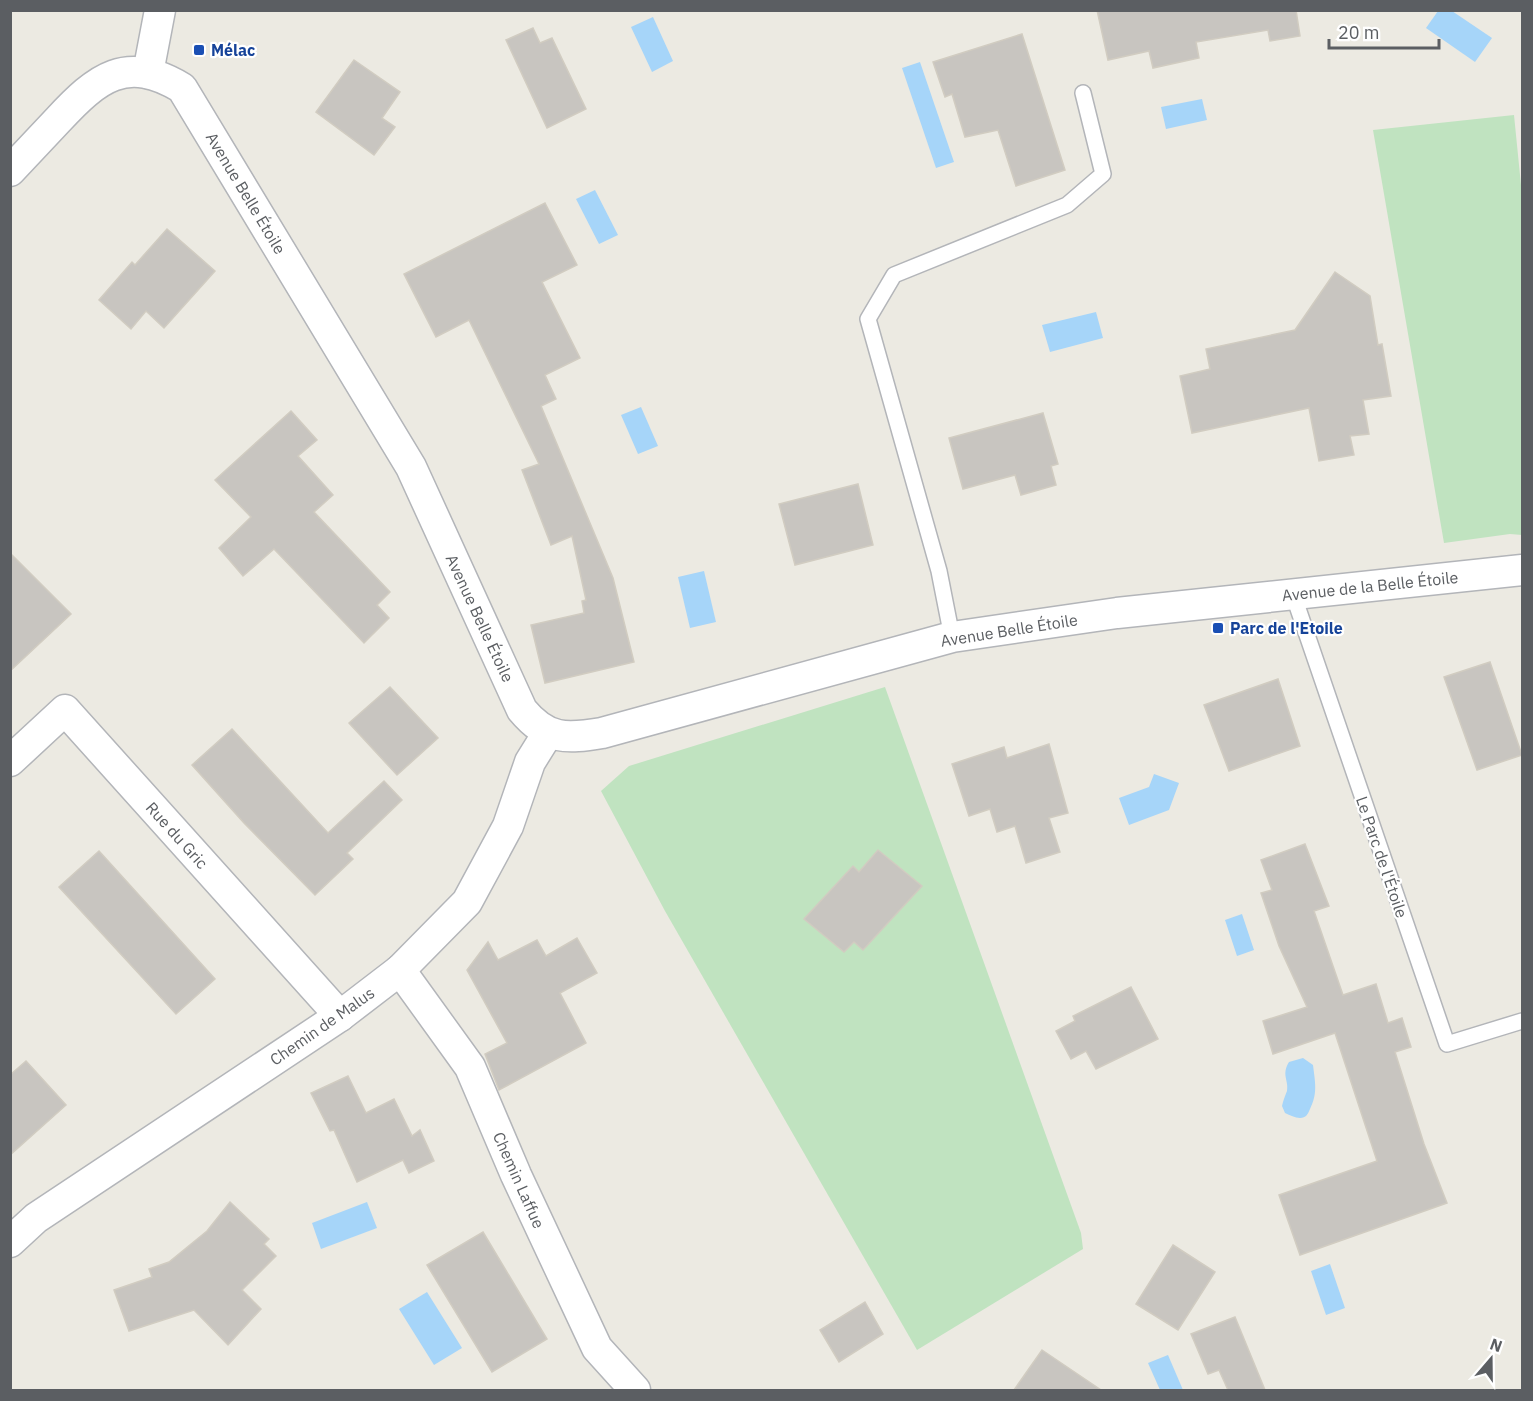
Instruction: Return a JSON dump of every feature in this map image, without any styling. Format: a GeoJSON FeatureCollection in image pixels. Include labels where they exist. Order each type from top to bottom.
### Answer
{"type":"FeatureCollection","features":[{"type":"Feature","properties":{"kind":"street"},"geometry":{"type":"LineString","coordinates":[[148,73],[160,10]]}},
{"type":"Feature","properties":{"kind":"street","name":"Avenue Belle Étoile"},"geometry":{"type":"LineString","coordinates":[[10,171],[82,94],[96,83],[112,75],[130,72],[148,73],[166,78],[182,88],[411,467],[522,710],[533,723],[548,732],[569,737],[602,733],[952,637],[1084,617],[1218,603]]}},
{"type":"Feature","properties":{"kind":"street","name":"Avenue de la Belle Étoile"},"geometry":{"type":"LineString","coordinates":[[1218,603],[1522,570]]}},
{"type":"Feature","properties":{"kind":"street","name":"Rue du Gric"},"geometry":{"type":"LineString","coordinates":[[10,761],[65,710],[340,1016]]}},
{"type":"Feature","properties":{"kind":"street","name":"Chemin de Malus"},"geometry":{"type":"LineString","coordinates":[[10,1242],[36,1218],[340,1016],[400,970],[467,902],[508,826],[530,762],[548,732]]}},
{"type":"Feature","properties":{"kind":"street","name":"Chemin Laffue"},"geometry":{"type":"LineString","coordinates":[[400,970],[470,1066],[516,1175],[597,1348],[635,1390]]}},
{"type":"Feature","properties":{"kind":"lane"},"geometry":{"type":"LineString","coordinates":[[952,637],[939,571],[868,319],[894,275],[1067,205],[1103,174],[1083,93]]}},
{"type":"Feature","properties":{"kind":"lane","name":"Le Parc de l'Étoile"},"geometry":{"type":"LineString","coordinates":[[1293,594],[1447,1044],[1522,1021]]}},
{"type":"Feature","properties":{"kind":"green space"},"geometry":{"type":"Polygon","coordinates":[[[1514,115],[1522,195],[1522,535],[1510,534],[1444,543],[1373,130],[1514,115]]]}},
{"type":"Feature","properties":{"kind":"green space"},"geometry":{"type":"Polygon","coordinates":[[[885,687],[1081,1233],[1083,1249],[917,1350],[665,911],[601,791],[629,766],[885,687]]]}},
{"type":"Feature","properties":{"kind":"water"},"geometry":{"type":"Polygon","coordinates":[[[1438,11],[1452,11],[1492,38],[1475,62],[1426,28],[1438,11]]]}},
{"type":"Feature","properties":{"kind":"water"},"geometry":{"type":"Polygon","coordinates":[[[653,17],[673,61],[652,72],[631,27],[653,17]]]}},
{"type":"Feature","properties":{"kind":"water"},"geometry":{"type":"Polygon","coordinates":[[[920,62],[954,162],[936,168],[902,68],[920,62]]]}},
{"type":"Feature","properties":{"kind":"water"},"geometry":{"type":"Polygon","coordinates":[[[1202,99],[1207,120],[1166,129],[1161,107],[1202,99]]]}},
{"type":"Feature","properties":{"kind":"water"},"geometry":{"type":"Polygon","coordinates":[[[595,190],[618,235],[599,244],[576,199],[595,190]]]}},
{"type":"Feature","properties":{"kind":"water"},"geometry":{"type":"Polygon","coordinates":[[[1096,312],[1103,338],[1050,352],[1042,325],[1096,312]]]}},
{"type":"Feature","properties":{"kind":"water"},"geometry":{"type":"Polygon","coordinates":[[[641,407],[658,446],[638,454],[621,415],[641,407]]]}},
{"type":"Feature","properties":{"kind":"water"},"geometry":{"type":"Polygon","coordinates":[[[704,571],[716,622],[690,628],[678,577],[704,571]]]}},
{"type":"Feature","properties":{"kind":"water"},"geometry":{"type":"Polygon","coordinates":[[[1154,774],[1179,783],[1169,810],[1129,825],[1119,798],[1149,787],[1154,774]]]}},
{"type":"Feature","properties":{"kind":"water"},"geometry":{"type":"Polygon","coordinates":[[[1242,914],[1254,950],[1237,956],[1225,920],[1242,914]]]}},
{"type":"Feature","properties":{"kind":"water"},"geometry":{"type":"Polygon","coordinates":[[[1303,1058],[1313,1065],[1315,1087],[1313,1103],[1308,1113],[1300,1118],[1285,1113],[1282,1106],[1287,1091],[1285,1074],[1289,1062],[1303,1058]]]}},
{"type":"Feature","properties":{"kind":"water"},"geometry":{"type":"Polygon","coordinates":[[[367,1202],[377,1228],[321,1249],[312,1223],[367,1202]]]}},
{"type":"Feature","properties":{"kind":"water"},"geometry":{"type":"Polygon","coordinates":[[[1330,1264],[1345,1308],[1326,1315],[1311,1271],[1330,1264]]]}},
{"type":"Feature","properties":{"kind":"water"},"geometry":{"type":"Polygon","coordinates":[[[427,1292],[462,1348],[434,1365],[399,1309],[427,1292]]]}},
{"type":"Feature","properties":{"kind":"water"},"geometry":{"type":"Polygon","coordinates":[[[1168,1355],[1183,1390],[1160,1390],[1148,1363],[1168,1355]]]}},
{"type":"Feature","properties":{"kind":"building"},"geometry":{"type":"Polygon","coordinates":[[[1097,10],[1296,10],[1300,36],[1270,41],[1268,30],[1196,42],[1199,58],[1153,68],[1149,51],[1108,60],[1097,10]]]}},
{"type":"Feature","properties":{"kind":"building"},"geometry":{"type":"Polygon","coordinates":[[[533,28],[540,43],[552,38],[586,109],[547,128],[506,40],[533,28]]]}},
{"type":"Feature","properties":{"kind":"building"},"geometry":{"type":"Polygon","coordinates":[[[1022,34],[1065,170],[1016,186],[998,130],[965,137],[952,94],[945,97],[933,62],[1022,34]]]}},
{"type":"Feature","properties":{"kind":"building"},"geometry":{"type":"Polygon","coordinates":[[[354,60],[400,92],[382,118],[395,127],[374,155],[316,112],[354,60]]]}},
{"type":"Feature","properties":{"kind":"building"},"geometry":{"type":"Polygon","coordinates":[[[545,203],[577,265],[542,282],[580,358],[545,375],[556,399],[541,406],[613,578],[634,662],[545,683],[531,625],[584,613],[582,601],[586,600],[572,536],[551,545],[522,470],[539,464],[469,320],[436,337],[404,274],[545,203]]]}},
{"type":"Feature","properties":{"kind":"building"},"geometry":{"type":"Polygon","coordinates":[[[167,229],[215,271],[164,328],[146,311],[131,329],[99,300],[132,262],[135,265],[167,229]]]}},
{"type":"Feature","properties":{"kind":"building"},"geometry":{"type":"Polygon","coordinates":[[[1335,272],[1370,296],[1378,345],[1382,344],[1391,396],[1363,400],[1369,434],[1350,436],[1354,455],[1319,461],[1309,408],[1192,433],[1180,376],[1210,369],[1206,349],[1295,330],[1335,272]]]}},
{"type":"Feature","properties":{"kind":"building"},"geometry":{"type":"Polygon","coordinates":[[[291,411],[317,440],[298,456],[333,495],[314,512],[390,592],[377,605],[389,618],[364,643],[274,549],[243,576],[219,548],[251,517],[215,480],[291,411]]]}},
{"type":"Feature","properties":{"kind":"building"},"geometry":{"type":"Polygon","coordinates":[[[1043,413],[1058,464],[1051,466],[1056,485],[1021,495],[1015,475],[963,489],[949,438],[1043,413]]]}},
{"type":"Feature","properties":{"kind":"building"},"geometry":{"type":"Polygon","coordinates":[[[858,484],[873,545],[795,565],[779,504],[858,484]]]}},
{"type":"Feature","properties":{"kind":"building"},"geometry":{"type":"Polygon","coordinates":[[[10,553],[71,614],[10,671],[10,553]]]}},
{"type":"Feature","properties":{"kind":"building"},"geometry":{"type":"Polygon","coordinates":[[[1490,662],[1522,755],[1477,770],[1444,677],[1490,662]]]}},
{"type":"Feature","properties":{"kind":"building"},"geometry":{"type":"Polygon","coordinates":[[[1278,679],[1300,746],[1229,771],[1204,705],[1278,679]]]}},
{"type":"Feature","properties":{"kind":"building"},"geometry":{"type":"Polygon","coordinates":[[[390,687],[438,738],[397,775],[349,723],[390,687]]]}},
{"type":"Feature","properties":{"kind":"building"},"geometry":{"type":"Polygon","coordinates":[[[232,729],[328,833],[384,781],[402,800],[347,853],[353,859],[315,895],[244,823],[192,765],[232,729]]]}},
{"type":"Feature","properties":{"kind":"building"},"geometry":{"type":"Polygon","coordinates":[[[1049,744],[1068,813],[1049,818],[1060,852],[1026,863],[1015,826],[997,832],[990,809],[969,816],[952,764],[1004,747],[1007,758],[1049,744]]]}},
{"type":"Feature","properties":{"kind":"building"},"geometry":{"type":"Polygon","coordinates":[[[1305,844],[1329,906],[1314,911],[1343,995],[1376,984],[1388,1023],[1402,1018],[1411,1047],[1395,1052],[1424,1144],[1447,1203],[1300,1255],[1279,1195],[1377,1161],[1335,1033],[1273,1054],[1263,1021],[1307,1007],[1279,946],[1261,893],[1272,890],[1261,860],[1305,844]]]}},
{"type":"Feature","properties":{"kind":"building"},"geometry":{"type":"Polygon","coordinates":[[[878,850],[922,886],[863,950],[854,942],[844,952],[804,919],[853,866],[859,872],[878,850]]]}},
{"type":"Feature","properties":{"kind":"building"},"geometry":{"type":"Polygon","coordinates":[[[99,851],[215,979],[176,1014],[59,887],[99,851]]]}},
{"type":"Feature","properties":{"kind":"building"},"geometry":{"type":"Polygon","coordinates":[[[577,938],[597,973],[560,993],[586,1043],[499,1090],[485,1054],[507,1043],[467,970],[488,942],[498,960],[537,940],[546,956],[577,938]]]}},
{"type":"Feature","properties":{"kind":"building"},"geometry":{"type":"Polygon","coordinates":[[[1131,987],[1158,1039],[1096,1069],[1086,1051],[1071,1059],[1056,1031],[1075,1021],[1073,1016],[1131,987]]]}},
{"type":"Feature","properties":{"kind":"building"},"geometry":{"type":"Polygon","coordinates":[[[26,1061],[66,1105],[10,1155],[10,1075],[26,1061]]]}},
{"type":"Feature","properties":{"kind":"building"},"geometry":{"type":"Polygon","coordinates":[[[348,1076],[366,1113],[394,1099],[412,1136],[420,1130],[434,1161],[409,1173],[403,1160],[357,1182],[334,1130],[330,1131],[311,1093],[348,1076]]]}},
{"type":"Feature","properties":{"kind":"building"},"geometry":{"type":"Polygon","coordinates":[[[230,1202],[269,1239],[264,1244],[276,1256],[242,1290],[261,1309],[228,1345],[194,1310],[129,1331],[114,1290],[152,1277],[149,1269],[169,1262],[207,1231],[230,1202]]]}},
{"type":"Feature","properties":{"kind":"building"},"geometry":{"type":"Polygon","coordinates":[[[483,1232],[547,1339],[492,1372],[427,1265],[483,1232]]]}},
{"type":"Feature","properties":{"kind":"building"},"geometry":{"type":"Polygon","coordinates":[[[1173,1245],[1215,1272],[1178,1330],[1136,1304],[1173,1245]]]}},
{"type":"Feature","properties":{"kind":"building"},"geometry":{"type":"Polygon","coordinates":[[[865,1302],[883,1334],[839,1362],[820,1330],[865,1302]]]}},
{"type":"Feature","properties":{"kind":"building"},"geometry":{"type":"Polygon","coordinates":[[[1235,1317],[1265,1390],[1228,1390],[1219,1370],[1208,1374],[1191,1334],[1235,1317]]]}},
{"type":"Feature","properties":{"kind":"building"},"geometry":{"type":"Polygon","coordinates":[[[1042,1350],[1101,1390],[1014,1390],[1042,1350]]]}},
{"type":"Feature","properties":{"kind":"place","name":"Mélac"},"geometry":{"type":"Point","coordinates":[199,50]}},
{"type":"Feature","properties":{"kind":"place","name":"Parc de l'Etoile"},"geometry":{"type":"Point","coordinates":[1218,628]}}]}
